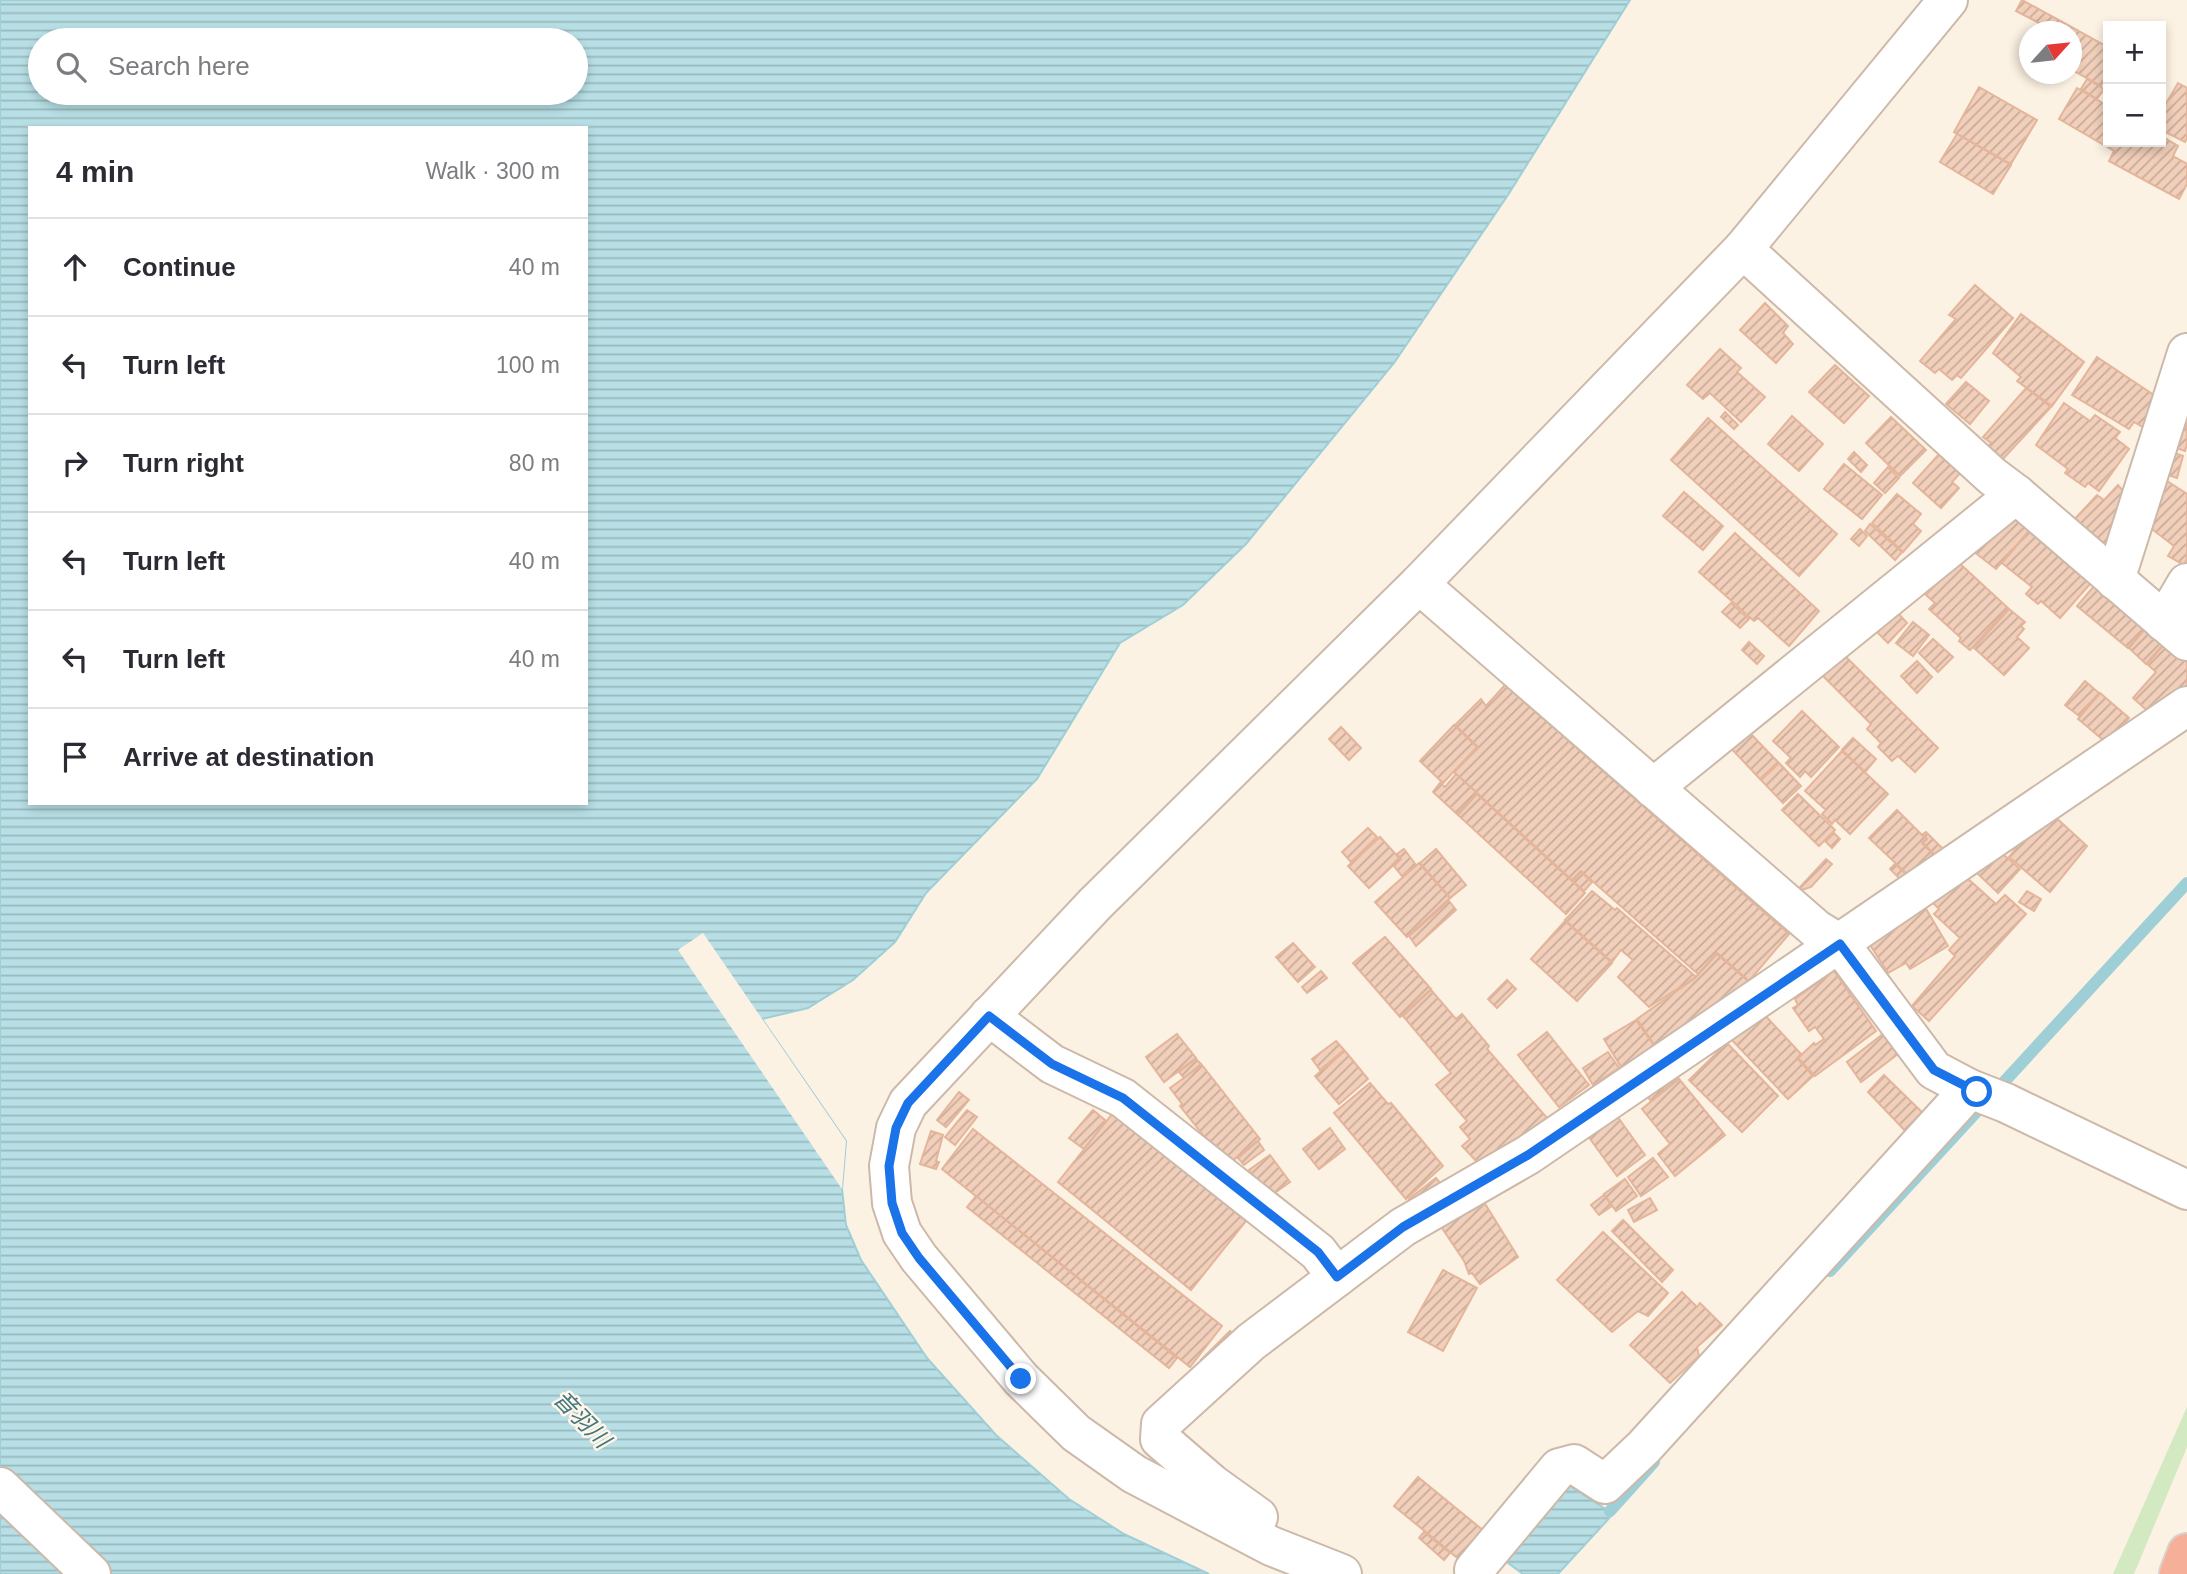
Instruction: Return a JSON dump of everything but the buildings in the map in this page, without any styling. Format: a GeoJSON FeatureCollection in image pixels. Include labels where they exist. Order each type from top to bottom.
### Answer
{"type":"FeatureCollection","features":[{"type":"Feature","properties":{"kind":"highway"},"geometry":{"type":"LineString","coordinates":[[2179,1574],[2187,1553]]}},
{"type":"Feature","properties":{"kind":"street"},"geometry":{"type":"LineString","coordinates":[[1342,1574],[1271,1546],[1134,1474],[1076,1433],[1021,1379],[919,1258],[902,1233],[892,1203],[889,1166],[896,1128],[908,1103],[1095,904],[1419,584],[1743,249],[1948,0]]}},
{"type":"Feature","properties":{"kind":"street"},"geometry":{"type":"LineString","coordinates":[[1743,249],[1992,476],[2176,632],[2187,583]]}},
{"type":"Feature","properties":{"kind":"street"},"geometry":{"type":"LineString","coordinates":[[2115,580],[2187,353]]}},
{"type":"Feature","properties":{"kind":"street"},"geometry":{"type":"LineString","coordinates":[[1653,789],[2016,494]]}},
{"type":"Feature","properties":{"kind":"street"},"geometry":{"type":"LineString","coordinates":[[1419,584],[1816,929],[1840,944],[1934,1070],[2187,1190]]}},
{"type":"Feature","properties":{"kind":"street"},"geometry":{"type":"LineString","coordinates":[[1271,1546],[1268,1528],[1254,1514],[1212,1484],[1160,1439],[1161,1424],[1251,1342],[1403,1227],[1528,1155],[2187,706]]}},
{"type":"Feature","properties":{"kind":"street"},"geometry":{"type":"LineString","coordinates":[[989,1016],[1052,1064],[1123,1098],[1318,1252],[1337,1277]]}},
{"type":"Feature","properties":{"kind":"street"},"geometry":{"type":"LineString","coordinates":[[1474,1570],[1559,1468],[1574,1464],[1605,1484],[1644,1447],[1983,1095]]}},
{"type":"Feature","properties":{"kind":"street"},"geometry":{"type":"LineString","coordinates":[[0,1487],[91,1574]]}},
{"type":"Feature","properties":{"kind":"green space"},"geometry":{"type":"Polygon","coordinates":[[[2187,1407],[2187,1447],[2134,1574],[2113,1574],[2187,1407]]]}},
{"type":"Feature","properties":{"kind":"water","name":"音羽川"},"geometry":{"type":"Polygon","coordinates":[[[0,0],[1630,0],[1508,195],[1394,363],[1246,544],[1183,605],[1120,643],[1037,779],[926,893],[895,942],[853,980],[808,1008],[762,1019],[846,1141],[842,1189],[846,1225],[861,1260],[927,1358],[996,1435],[1069,1499],[1124,1534],[1209,1574],[0,1574],[0,0]]]}},
{"type":"Feature","properties":{"kind":"water"},"geometry":{"type":"Polygon","coordinates":[[[1564,1482],[1613,1514],[1558,1574],[1523,1574],[1500,1557],[1564,1482]]]}},
{"type":"Feature","properties":{"kind":"pier"},"geometry":{"type":"Polygon","coordinates":[[[703,933],[846,1141],[842,1189],[678,950],[703,933]]]}},
{"type":"Feature","properties":{"kind":"waterway"},"geometry":{"type":"LineString","coordinates":[[1830,1271],[2187,883]]}},
{"type":"Feature","properties":{"kind":"waterway"},"geometry":{"type":"LineString","coordinates":[[1610,1511],[1654,1462]]}},
{"type":"Feature","properties":{"kind":"route"},"geometry":{"type":"LineString","coordinates":[[1021,1379],[919,1258],[902,1233],[892,1203],[889,1166],[896,1128],[908,1103],[989,1016],[1052,1064],[1123,1098],[1318,1252],[1337,1277],[1403,1227],[1528,1155],[1840,944],[1934,1070],[1977,1092]]}}]}
